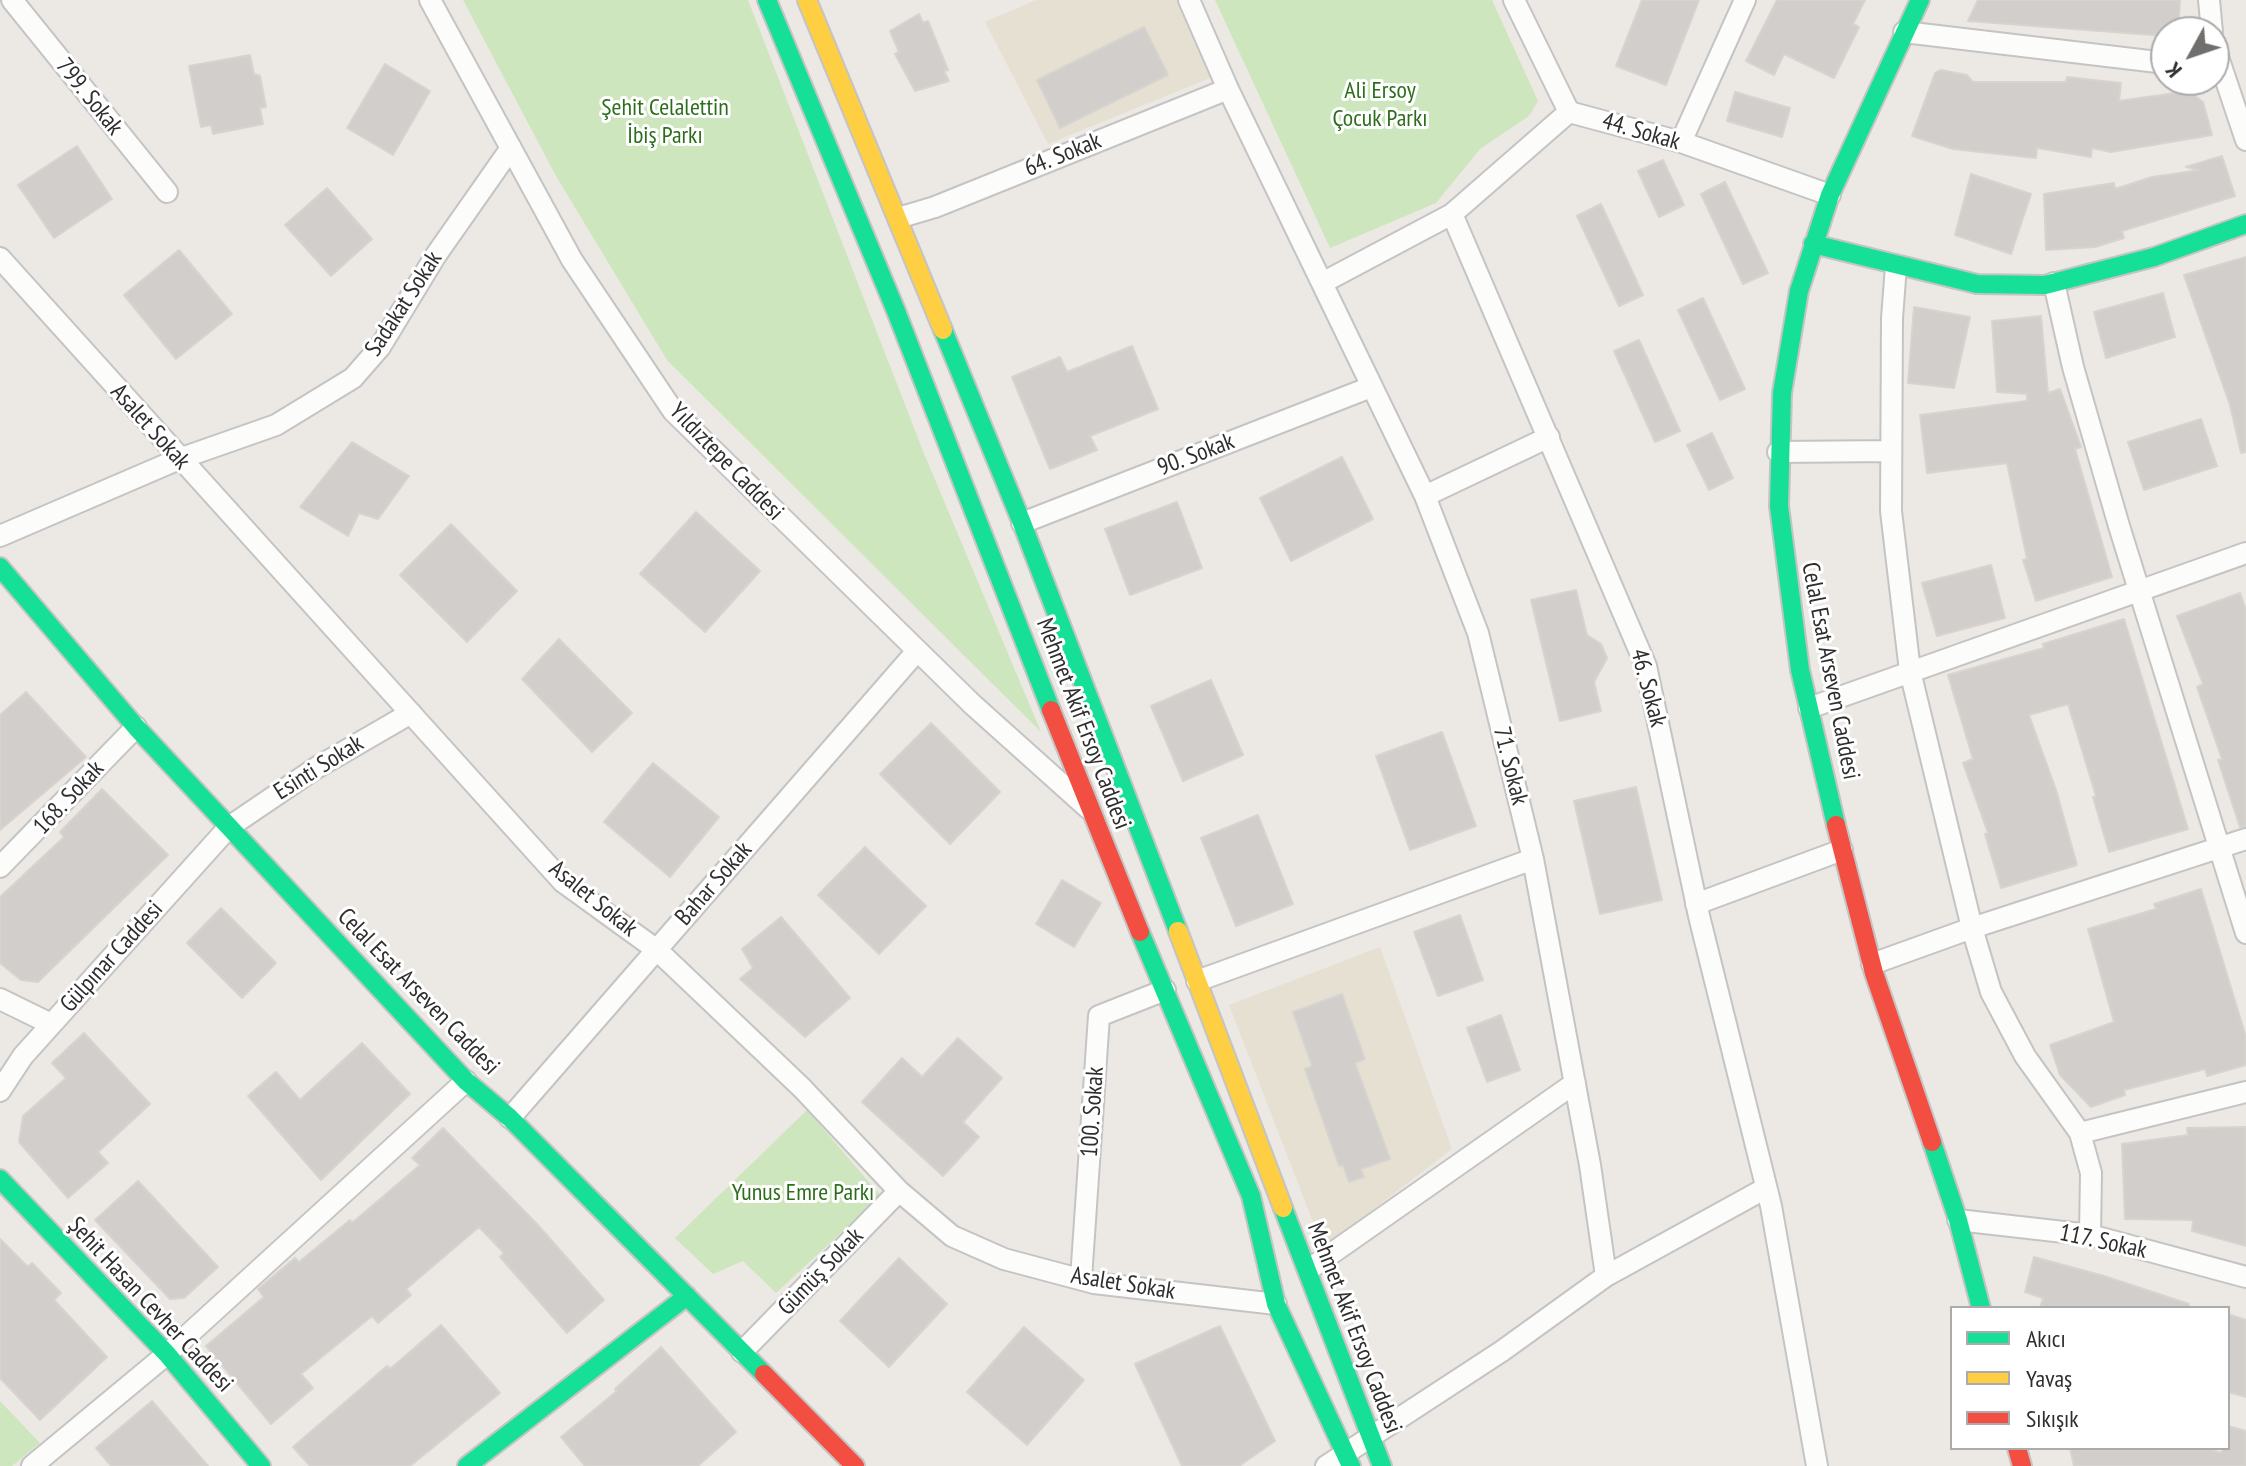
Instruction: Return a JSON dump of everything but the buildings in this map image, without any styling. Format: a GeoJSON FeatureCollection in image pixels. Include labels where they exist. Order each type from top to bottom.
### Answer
{"type":"FeatureCollection","features":[{"type":"Feature","properties":{"kind":"main road","name":"Mehmet Akif Ersoy Caddesi"},"geometry":{"type":"LineString","coordinates":[[767,0],[901,326],[1089,809],[1251,1196],[1276,1304],[1348,1459]]}},
{"type":"Feature","properties":{"kind":"main road","name":"Mehmet Akif Ersoy Caddesi"},"geometry":{"type":"LineString","coordinates":[[807,0],[1022,523],[1382,1466]]}},
{"type":"Feature","properties":{"kind":"main road","name":"Celal Esat Arseven Caddesi"},"geometry":{"type":"LineString","coordinates":[[1920,0],[1830,195],[1813,244],[1788,346],[1778,452],[1785,567],[1809,708],[1842,850],[1872,964],[1958,1220],[1980,1306]]}},
{"type":"Feature","properties":{"kind":"main road"},"geometry":{"type":"LineString","coordinates":[[1813,244],[1977,284],[2054,283],[2154,257],[2246,224]]}},
{"type":"Feature","properties":{"kind":"main road","name":"Celal Esat Arseven Caddesi"},"geometry":{"type":"LineString","coordinates":[[0,567],[136,727],[466,1081],[510,1118],[855,1466]]}},
{"type":"Feature","properties":{"kind":"main road","name":"Şehit Hasan Cevher Caddesi"},"geometry":{"type":"LineString","coordinates":[[0,1179],[167,1354],[261,1466]]}},
{"type":"Feature","properties":{"kind":"main road"},"geometry":{"type":"LineString","coordinates":[[467,1466],[687,1296]]}},
{"type":"Feature","properties":{"kind":"street","name":"799. Sokak"},"geometry":{"type":"LineString","coordinates":[[12,0],[167,192]]}},
{"type":"Feature","properties":{"kind":"street","name":"Yıldıztepe Caddesi"},"geometry":{"type":"LineString","coordinates":[[430,0],[572,260],[673,411],[917,651],[1089,809]]}},
{"type":"Feature","properties":{"kind":"street","name":"71. Sokak"},"geometry":{"type":"LineString","coordinates":[[1189,0],[1228,89],[1425,496],[1478,633],[1533,859],[1575,1083],[1606,1276]]}},
{"type":"Feature","properties":{"kind":"street","name":"44. Sokak"},"geometry":{"type":"LineString","coordinates":[[1514,0],[1569,112],[1681,142],[1830,195]]}},
{"type":"Feature","properties":{"kind":"street"},"geometry":{"type":"LineString","coordinates":[[1681,142],[1745,0]]}},
{"type":"Feature","properties":{"kind":"street"},"geometry":{"type":"LineString","coordinates":[[1904,32],[2150,61]]}},
{"type":"Feature","properties":{"kind":"street","name":"64. Sokak"},"geometry":{"type":"LineString","coordinates":[[898,218],[935,207],[1228,89]]}},
{"type":"Feature","properties":{"kind":"street"},"geometry":{"type":"LineString","coordinates":[[2229,96],[2246,140]]}},
{"type":"Feature","properties":{"kind":"street"},"geometry":{"type":"LineString","coordinates":[[1322,283],[1452,214],[1569,112]]}},
{"type":"Feature","properties":{"kind":"street","name":"Sadakat Sokak"},"geometry":{"type":"LineString","coordinates":[[0,536],[179,459],[276,425],[353,378],[380,347],[436,255],[511,148]]}},
{"type":"Feature","properties":{"kind":"street","name":"46. Sokak"},"geometry":{"type":"LineString","coordinates":[[1452,214],[1646,666],[1696,904],[1766,1188],[1817,1466]]}},
{"type":"Feature","properties":{"kind":"street","name":"Asalet Sokak"},"geometry":{"type":"LineString","coordinates":[[0,258],[563,882],[657,950],[802,1088],[899,1191],[952,1236],[1004,1259],[1081,1279],[1276,1304]]}},
{"type":"Feature","properties":{"kind":"street"},"geometry":{"type":"LineString","coordinates":[[1896,266],[1891,511],[1910,671],[1972,928],[1991,992],[2025,1056],[2080,1133],[2091,1173],[2090,1235]]}},
{"type":"Feature","properties":{"kind":"street"},"geometry":{"type":"LineString","coordinates":[[2054,283],[2077,381],[2246,933]]}},
{"type":"Feature","properties":{"kind":"street","name":"90. Sokak"},"geometry":{"type":"LineString","coordinates":[[1022,523],[1371,387]]}},
{"type":"Feature","properties":{"kind":"street"},"geometry":{"type":"LineString","coordinates":[[1425,496],[1549,437]]}},
{"type":"Feature","properties":{"kind":"street"},"geometry":{"type":"LineString","coordinates":[[1778,452],[1891,451]]}},
{"type":"Feature","properties":{"kind":"street"},"geometry":{"type":"LineString","coordinates":[[1809,708],[2246,553]]}},
{"type":"Feature","properties":{"kind":"street","name":"Bahar Sokak"},"geometry":{"type":"LineString","coordinates":[[510,1118],[917,651]]}},
{"type":"Feature","properties":{"kind":"street","name":"Esinti Sokak"},"geometry":{"type":"LineString","coordinates":[[229,827],[316,768],[411,713]]}},
{"type":"Feature","properties":{"kind":"street","name":"168. Sokak"},"geometry":{"type":"LineString","coordinates":[[0,867],[136,727]]}},
{"type":"Feature","properties":{"kind":"street","name":"Gülpınar Caddesi"},"geometry":{"type":"LineString","coordinates":[[0,1091],[23,1056],[229,827]]}},
{"type":"Feature","properties":{"kind":"street"},"geometry":{"type":"LineString","coordinates":[[1872,964],[1972,928],[2246,839]]}},
{"type":"Feature","properties":{"kind":"street"},"geometry":{"type":"LineString","coordinates":[[1696,904],[1842,850]]}},
{"type":"Feature","properties":{"kind":"street"},"geometry":{"type":"LineString","coordinates":[[1197,981],[1533,859]]}},
{"type":"Feature","properties":{"kind":"street","name":"100. Sokak"},"geometry":{"type":"LineString","coordinates":[[1081,1279],[1099,1016],[1165,990]]}},
{"type":"Feature","properties":{"kind":"street"},"geometry":{"type":"LineString","coordinates":[[0,999],[51,1024]]}},
{"type":"Feature","properties":{"kind":"street"},"geometry":{"type":"LineString","coordinates":[[32,1466],[167,1354],[466,1081]]}},
{"type":"Feature","properties":{"kind":"street"},"geometry":{"type":"LineString","coordinates":[[1308,1270],[1575,1083]]}},
{"type":"Feature","properties":{"kind":"street"},"geometry":{"type":"LineString","coordinates":[[2080,1133],[2246,1092]]}},
{"type":"Feature","properties":{"kind":"street"},"geometry":{"type":"LineString","coordinates":[[1326,1466],[1348,1459],[1369,1437],[1502,1351],[1606,1276],[1766,1188]]}},
{"type":"Feature","properties":{"kind":"street","name":"Gümüş Sokak"},"geometry":{"type":"LineString","coordinates":[[742,1352],[899,1191]]}},
{"type":"Feature","properties":{"kind":"street","name":"117. Sokak"},"geometry":{"type":"LineString","coordinates":[[1958,1220],[2090,1235],[2246,1277]]}},
{"type":"Feature","properties":{"kind":"shaded area"},"geometry":{"type":"Polygon","coordinates":[[[1036,0],[1178,0],[1210,78],[1048,144],[985,22],[1036,0]]]}},
{"type":"Feature","properties":{"kind":"shaded area"},"geometry":{"type":"Polygon","coordinates":[[[1380,947],[1452,1149],[1323,1248],[1229,1005],[1380,947]]]}},
{"type":"Feature","properties":{"kind":"green space","name":"Şehit Celalettin İbiş Parkı"},"geometry":{"type":"Polygon","coordinates":[[[463,0],[748,0],[923,451],[1041,732],[667,360],[556,176],[463,0]]]}},
{"type":"Feature","properties":{"kind":"green space","name":"Ali Ersoy Çocuk Parkı"},"geometry":{"type":"Polygon","coordinates":[[[1215,0],[1492,0],[1538,101],[1529,116],[1480,149],[1436,203],[1330,248],[1215,0]]]}},
{"type":"Feature","properties":{"kind":"green space","name":"Yunus Emre Parkı"},"geometry":{"type":"Polygon","coordinates":[[[807,1110],[881,1196],[776,1293],[743,1261],[713,1274],[675,1238],[807,1110]]]}},
{"type":"Feature","properties":{"kind":"green space"},"geometry":{"type":"Polygon","coordinates":[[[0,1401],[40,1443],[12,1466],[0,1466],[0,1401]]]}},
{"type":"Feature","properties":{"kind":"traffic: fast"},"geometry":{"type":"LineString","coordinates":[[767,0],[896,311],[1051,710]]}},
{"type":"Feature","properties":{"kind":"traffic: fast"},"geometry":{"type":"LineString","coordinates":[[1836,825],[1800,670],[1779,506],[1782,393],[1799,291],[1830,195],[1920,0]]}},
{"type":"Feature","properties":{"kind":"traffic: fast"},"geometry":{"type":"LineString","coordinates":[[1813,244],[1977,284],[2045,285],[2154,257],[2246,224]]}},
{"type":"Feature","properties":{"kind":"traffic: fast"},"geometry":{"type":"LineString","coordinates":[[943,330],[1022,523],[1178,931]]}},
{"type":"Feature","properties":{"kind":"traffic: fast"},"geometry":{"type":"LineString","coordinates":[[0,567],[136,727],[466,1081],[510,1118],[764,1374]]}},
{"type":"Feature","properties":{"kind":"traffic: fast"},"geometry":{"type":"LineString","coordinates":[[1140,932],[1251,1196],[1276,1304],[1351,1466]]}},
{"type":"Feature","properties":{"kind":"traffic: fast"},"geometry":{"type":"LineString","coordinates":[[1932,1142],[1958,1220],[1980,1306]]}},
{"type":"Feature","properties":{"kind":"traffic: fast"},"geometry":{"type":"LineString","coordinates":[[0,1179],[167,1354],[261,1466]]}},
{"type":"Feature","properties":{"kind":"traffic: fast"},"geometry":{"type":"LineString","coordinates":[[1283,1208],[1382,1466]]}},
{"type":"Feature","properties":{"kind":"traffic: fast"},"geometry":{"type":"LineString","coordinates":[[467,1466],[687,1296]]}},
{"type":"Feature","properties":{"kind":"traffic: slow"},"geometry":{"type":"LineString","coordinates":[[807,0],[943,330]]}},
{"type":"Feature","properties":{"kind":"traffic: slow"},"geometry":{"type":"LineString","coordinates":[[1178,931],[1283,1208]]}},
{"type":"Feature","properties":{"kind":"traffic: jam"},"geometry":{"type":"LineString","coordinates":[[1051,710],[1140,932]]}},
{"type":"Feature","properties":{"kind":"traffic: jam"},"geometry":{"type":"LineString","coordinates":[[1836,825],[1874,973],[1932,1142]]}},
{"type":"Feature","properties":{"kind":"traffic: jam"},"geometry":{"type":"LineString","coordinates":[[764,1374],[855,1466]]}},
{"type":"Feature","properties":{"kind":"traffic: jam"},"geometry":{"type":"LineString","coordinates":[[2018,1450],[2022,1466]]}}]}
